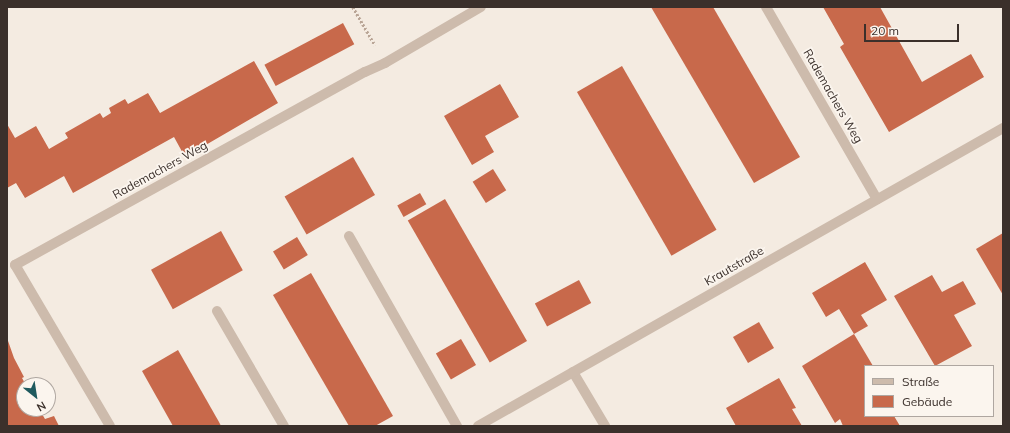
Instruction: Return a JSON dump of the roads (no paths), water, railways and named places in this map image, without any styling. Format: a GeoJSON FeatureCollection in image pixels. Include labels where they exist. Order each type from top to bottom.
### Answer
{"type":"FeatureCollection","features":[{"type":"Feature","properties":{"kind":"street","name":"Rademachers Weg"},"geometry":{"type":"LineString","coordinates":[[110,426],[15,265],[365,72],[385,63],[481,7]]}},
{"type":"Feature","properties":{"kind":"street","name":"Rademachers Weg"},"geometry":{"type":"LineString","coordinates":[[766,7],[877,199]]}},
{"type":"Feature","properties":{"kind":"street","name":"Krautstraße"},"geometry":{"type":"LineString","coordinates":[[478,426],[1003,128]]}},
{"type":"Feature","properties":{"kind":"street"},"geometry":{"type":"LineString","coordinates":[[349,236],[457,426]]}},
{"type":"Feature","properties":{"kind":"street"},"geometry":{"type":"LineString","coordinates":[[217,311],[284,426]]}},
{"type":"Feature","properties":{"kind":"street"},"geometry":{"type":"LineString","coordinates":[[573,372],[605,426]]}}]}
